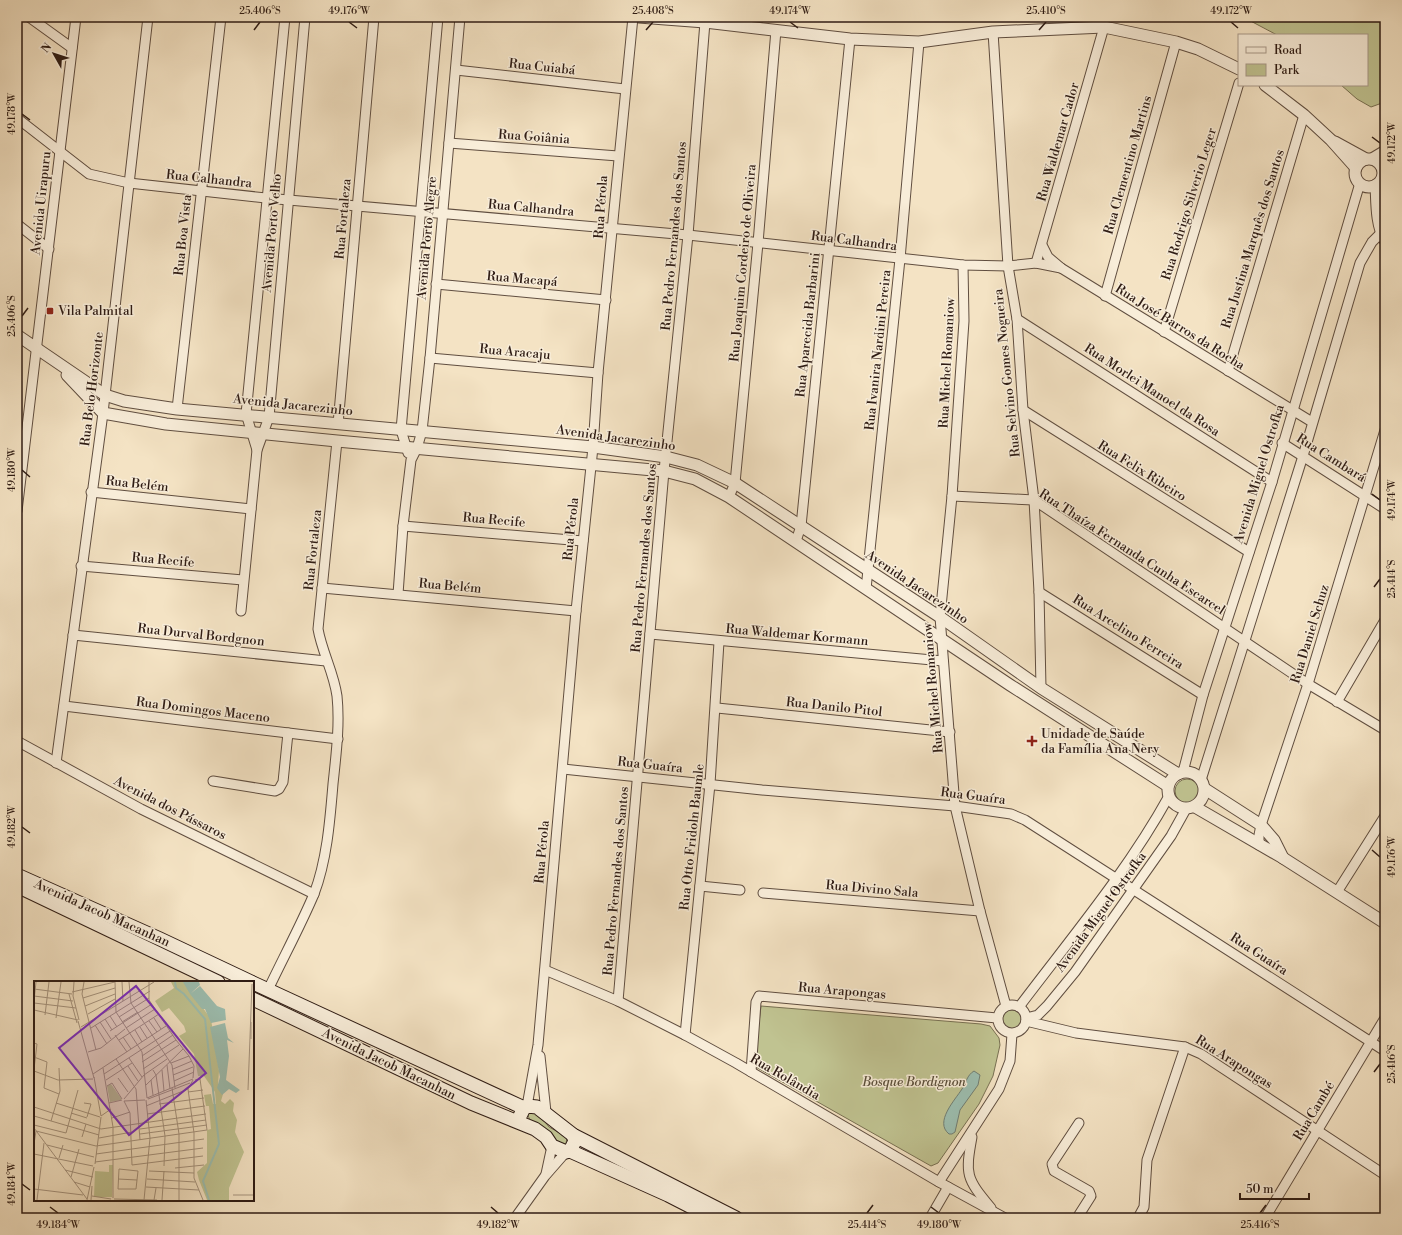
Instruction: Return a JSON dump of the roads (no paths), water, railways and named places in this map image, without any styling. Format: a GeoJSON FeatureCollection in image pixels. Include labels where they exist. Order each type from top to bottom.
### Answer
{"type":"FeatureCollection","features":[{"type":"Feature","properties":{"kind":"main road","name":"Avenida Jacob Macanhan"},"geometry":{"type":"LineString","coordinates":[[17,875],[160,938],[250,981]]}},
{"type":"Feature","properties":{"kind":"main road","name":"Avenida Jacob Macanhan"},"geometry":{"type":"LineString","coordinates":[[17,886],[216,981]]}},
{"type":"Feature","properties":{"kind":"main road","name":"Avenida Jacob Macanhan"},"geometry":{"type":"LineString","coordinates":[[254,983],[526,1107],[537,1107],[546,1112],[556,1124],[573,1136],[736,1218]]}},
{"type":"Feature","properties":{"kind":"main road","name":"Avenida Jacob Macanhan"},"geometry":{"type":"LineString","coordinates":[[254,999],[471,1103],[539,1131],[552,1146],[568,1151],[668,1195],[713,1218]]}},
{"type":"Feature","properties":{"kind":"main road"},"geometry":{"type":"LineString","coordinates":[[525,1126],[520,1121],[520,1116],[526,1107]]}},
{"type":"Feature","properties":{"kind":"main road"},"geometry":{"type":"LineString","coordinates":[[568,1151],[575,1141],[573,1136]]}},
{"type":"Feature","properties":{"kind":"street"},"geometry":{"type":"LineString","coordinates":[[29,17],[72,48]]}},
{"type":"Feature","properties":{"kind":"street","name":"Avenida Uirapuru"},"geometry":{"type":"LineString","coordinates":[[17,511],[76,17]]}},
{"type":"Feature","properties":{"kind":"street","name":"Rua Belo Horizonte"},"geometry":{"type":"LineString","coordinates":[[56,763],[81,566],[103,413],[148,17]]}},
{"type":"Feature","properties":{"kind":"street","name":"Rua Boa Vista"},"geometry":{"type":"LineString","coordinates":[[177,409],[221,17]]}},
{"type":"Feature","properties":{"kind":"street","name":"Avenida Porto Velho"},"geometry":{"type":"LineString","coordinates":[[240,611],[257,450],[257,432],[246,414],[254,344],[266,198],[285,17]]}},
{"type":"Feature","properties":{"kind":"street","name":"Avenida Porto Velho"},"geometry":{"type":"LineString","coordinates":[[257,432],[269,417],[305,17]]}},
{"type":"Feature","properties":{"kind":"street","name":"Rua Fortaleza"},"geometry":{"type":"LineString","coordinates":[[338,424],[374,17]]}},
{"type":"Feature","properties":{"kind":"street","name":"Avenida Porto Alegre"},"geometry":{"type":"LineString","coordinates":[[411,460],[405,447],[401,430],[438,17]]}},
{"type":"Feature","properties":{"kind":"street","name":"Avenida Porto Alegre"},"geometry":{"type":"LineString","coordinates":[[398,594],[403,526],[411,460],[417,448],[422,431],[430,358],[460,17]]}},
{"type":"Feature","properties":{"kind":"street","name":"Rua Pérola"},"geometry":{"type":"LineString","coordinates":[[526,1107],[538,1045],[576,611],[613,228],[618,156],[633,17]]}},
{"type":"Feature","properties":{"kind":"street"},"geometry":{"type":"LineString","coordinates":[[639,17],[705,22],[850,40],[919,42],[993,32],[1104,27],[1176,42],[1198,49],[1238,68]]}},
{"type":"Feature","properties":{"kind":"street","name":"Rua Pedro Fernandes dos Santos"},"geometry":{"type":"LineString","coordinates":[[618,1002],[664,471],[688,235],[705,22]]}},
{"type":"Feature","properties":{"kind":"street","name":"Rua Waldemar Cador"},"geometry":{"type":"LineString","coordinates":[[1036,263],[1104,27]]}},
{"type":"Feature","properties":{"kind":"street","name":"Rua Joaquim Cordeiro de Oliveira"},"geometry":{"type":"LineString","coordinates":[[729,497],[735,483],[758,244],[776,30]]}},
{"type":"Feature","properties":{"kind":"street","name":"Rua Selvino Gomes Nogueira"},"geometry":{"type":"LineString","coordinates":[[993,32],[1008,266],[1017,319],[1023,410],[1034,500],[1039,592],[1041,688]]}},
{"type":"Feature","properties":{"kind":"street","name":"Rua Aparecida Barbarini"},"geometry":{"type":"LineString","coordinates":[[796,541],[801,526],[850,40]]}},
{"type":"Feature","properties":{"kind":"street","name":"Rua Ivanira Nardini Pereira"},"geometry":{"type":"LineString","coordinates":[[866,589],[869,572],[900,259],[919,42]]}},
{"type":"Feature","properties":{"kind":"street","name":"Rua Clementino Martins"},"geometry":{"type":"LineString","coordinates":[[1105,296],[1176,42]]}},
{"type":"Feature","properties":{"kind":"street","name":"Rua Cuiabá"},"geometry":{"type":"LineString","coordinates":[[456,70],[625,89]]}},
{"type":"Feature","properties":{"kind":"street","name":"Rua Rodrigo Silverio Leger"},"geometry":{"type":"LineString","coordinates":[[1164,332],[1238,86]]}},
{"type":"Feature","properties":{"kind":"street"},"geometry":{"type":"LineString","coordinates":[[1266,86],[1304,115],[1331,140],[1356,168],[1356,176],[1378,215]]}},
{"type":"Feature","properties":{"kind":"street","name":"Rua Justina Marquês dos Santos"},"geometry":{"type":"LineString","coordinates":[[1228,371],[1304,115]]}},
{"type":"Feature","properties":{"kind":"street","name":"Rua Calhandra"},"geometry":{"type":"LineString","coordinates":[[17,118],[89,174],[129,183],[266,198],[688,235],[758,244],[962,265],[1008,266],[1036,263],[1061,268]]}},
{"type":"Feature","properties":{"kind":"street"},"geometry":{"type":"LineString","coordinates":[[1331,140],[1368,159],[1378,162],[1384,167],[1381,180],[1376,185],[1369,187],[1361,184]]}},
{"type":"Feature","properties":{"kind":"street","name":"Rua Goiânia"},"geometry":{"type":"LineString","coordinates":[[449,143],[618,156]]}},
{"type":"Feature","properties":{"kind":"street"},"geometry":{"type":"LineString","coordinates":[[1356,168],[1368,159],[1385,150]]}},
{"type":"Feature","properties":{"kind":"street","name":"Avenida Miguel Ostrofka"},"geometry":{"type":"LineString","coordinates":[[1181,773],[1203,695],[1272,482],[1282,443],[1361,184]]}},
{"type":"Feature","properties":{"kind":"street"},"geometry":{"type":"LineString","coordinates":[[1190,808],[1202,800],[1203,784],[1245,641],[1360,263],[1372,242],[1383,237],[1378,215],[1376,185]]}},
{"type":"Feature","properties":{"kind":"street"},"geometry":{"type":"LineString","coordinates":[[17,224],[49,249]]}},
{"type":"Feature","properties":{"kind":"street","name":"Rua José Barros da Rocha"},"geometry":{"type":"LineString","coordinates":[[1042,245],[1048,257],[1061,268],[1292,412],[1312,422]]}},
{"type":"Feature","properties":{"kind":"street","name":"Rua Michel Romaniow"},"geometry":{"type":"LineString","coordinates":[[962,265],[964,321],[952,496],[940,618],[955,806],[980,911],[1006,1006]]}},
{"type":"Feature","properties":{"kind":"street","name":"Rua Macapá"},"geometry":{"type":"LineString","coordinates":[[436,284],[606,300]]}},
{"type":"Feature","properties":{"kind":"street","name":"Rua Morlei Manoel da Rosa"},"geometry":{"type":"LineString","coordinates":[[1017,319],[1272,482]]}},
{"type":"Feature","properties":{"kind":"street"},"geometry":{"type":"LineString","coordinates":[[17,335],[53,360],[103,413]]}},
{"type":"Feature","properties":{"kind":"street","name":"Rua Aracaju"},"geometry":{"type":"LineString","coordinates":[[430,358],[598,373]]}},
{"type":"Feature","properties":{"kind":"street","name":"Avenida Jacarezinho"},"geometry":{"type":"LineString","coordinates":[[53,360],[105,395],[124,401],[177,409],[246,414],[401,430],[593,447],[666,457],[697,465],[735,483],[940,618],[1041,688],[1181,773]]}},
{"type":"Feature","properties":{"kind":"street","name":"Rua Felix Ribeiro"},"geometry":{"type":"LineString","coordinates":[[1023,410],[1249,552]]}},
{"type":"Feature","properties":{"kind":"street","name":"Avenida Jacarezinho"},"geometry":{"type":"LineString","coordinates":[[103,413],[166,424],[664,471],[695,479],[729,497],[796,541],[1169,791]]}},
{"type":"Feature","properties":{"kind":"street","name":"Rua Daniel Schuz"},"geometry":{"type":"LineString","coordinates":[[1259,845],[1261,825],[1308,684],[1385,430]]}},
{"type":"Feature","properties":{"kind":"street","name":"Rua Fortaleza"},"geometry":{"type":"LineString","coordinates":[[268,990],[314,894],[320,874],[329,826],[338,739],[337,697],[318,629],[337,441]]}},
{"type":"Feature","properties":{"kind":"street","name":"Rua Cambará"},"geometry":{"type":"LineString","coordinates":[[1282,443],[1385,509]]}},
{"type":"Feature","properties":{"kind":"street","name":"Rua Belém"},"geometry":{"type":"LineString","coordinates":[[91,492],[251,509]]}},
{"type":"Feature","properties":{"kind":"street","name":"Rua Thaíza Fernanda Cunha Escarcel"},"geometry":{"type":"LineString","coordinates":[[952,496],[1034,500],[1308,684],[1385,730]]}},
{"type":"Feature","properties":{"kind":"street","name":"Rua Recife"},"geometry":{"type":"LineString","coordinates":[[403,526],[583,540]]}},
{"type":"Feature","properties":{"kind":"street","name":"Rua Recife"},"geometry":{"type":"LineString","coordinates":[[81,566],[243,580]]}},
{"type":"Feature","properties":{"kind":"street","name":"Rua Belém"},"geometry":{"type":"LineString","coordinates":[[322,588],[576,611]]}},
{"type":"Feature","properties":{"kind":"street","name":"Rua Arcelino Ferreira"},"geometry":{"type":"LineString","coordinates":[[1039,592],[1203,695]]}},
{"type":"Feature","properties":{"kind":"street"},"geometry":{"type":"LineString","coordinates":[[1337,702],[1385,620]]}},
{"type":"Feature","properties":{"kind":"street","name":"Rua Waldemar Kormann"},"geometry":{"type":"LineString","coordinates":[[650,634],[720,642],[943,661]]}},
{"type":"Feature","properties":{"kind":"street","name":"Rua Durval Bordgnon"},"geometry":{"type":"LineString","coordinates":[[72,635],[326,661]]}},
{"type":"Feature","properties":{"kind":"street","name":"Rua Otto Fridoln Baumle"},"geometry":{"type":"LineString","coordinates":[[685,1035],[717,708],[720,642]]}},
{"type":"Feature","properties":{"kind":"street","name":"Rua Domingos Maceno"},"geometry":{"type":"LineString","coordinates":[[64,706],[338,739]]}},
{"type":"Feature","properties":{"kind":"street","name":"Rua Danilo Pitol"},"geometry":{"type":"LineString","coordinates":[[717,708],[950,732]]}},
{"type":"Feature","properties":{"kind":"street"},"geometry":{"type":"LineString","coordinates":[[213,781],[275,791],[279,789],[282,782],[288,733]]}},
{"type":"Feature","properties":{"kind":"street","name":"Avenida dos Pássaros"},"geometry":{"type":"LineString","coordinates":[[17,742],[141,809],[314,894]]}},
{"type":"Feature","properties":{"kind":"street","name":"Rua Guaíra"},"geometry":{"type":"LineString","coordinates":[[562,769],[955,806],[1011,814],[1026,820],[1116,877],[1385,1051]]}},
{"type":"Feature","properties":{"kind":"street"},"geometry":{"type":"LineString","coordinates":[[1283,858],[1274,840],[1261,825],[1203,784],[1193,773],[1181,773],[1171,780],[1169,791],[1175,805],[1190,808],[1218,819],[1259,845],[1283,858],[1385,923]]}},
{"type":"Feature","properties":{"kind":"street","name":"Avenida Miguel Ostrofka"},"geometry":{"type":"LineString","coordinates":[[1019,1007],[1080,930],[1157,817],[1169,791]]}},
{"type":"Feature","properties":{"kind":"street","name":"Avenida Miguel Ostrofka"},"geometry":{"type":"LineString","coordinates":[[1026,1020],[1038,1015],[1075,972],[1135,890],[1190,808]]}},
{"type":"Feature","properties":{"kind":"street"},"geometry":{"type":"LineString","coordinates":[[1337,892],[1385,816]]}},
{"type":"Feature","properties":{"kind":"street"},"geometry":{"type":"LineString","coordinates":[[700,886],[740,890]]}},
{"type":"Feature","properties":{"kind":"street","name":"Rua Divino Sala"},"geometry":{"type":"LineString","coordinates":[[763,893],[980,911]]}},
{"type":"Feature","properties":{"kind":"street","name":"Rua Rolândia"},"geometry":{"type":"LineString","coordinates":[[545,970],[618,1002],[685,1035],[943,1184],[1006,1218]]}},
{"type":"Feature","properties":{"kind":"street","name":"Rua Arapongas"},"geometry":{"type":"LineString","coordinates":[[751,1072],[756,1002],[759,996],[997,1018]]}},
{"type":"Feature","properties":{"kind":"street"},"geometry":{"type":"LineString","coordinates":[[1014,1005],[1019,1007],[1024,1012],[1026,1020],[1022,1029],[1012,1034],[1001,1029],[997,1018],[999,1012],[1006,1006],[1014,1005]]}},
{"type":"Feature","properties":{"kind":"street","name":"Rua Cambé"},"geometry":{"type":"LineString","coordinates":[[1265,1218],[1385,1018]]}},
{"type":"Feature","properties":{"kind":"street","name":"Rua Arapongas"},"geometry":{"type":"LineString","coordinates":[[1026,1020],[1076,1032],[1185,1046],[1201,1054],[1385,1175]]}},
{"type":"Feature","properties":{"kind":"street"},"geometry":{"type":"LineString","coordinates":[[930,1218],[943,1184],[999,1089],[1010,1061],[1012,1034]]}},
{"type":"Feature","properties":{"kind":"street","name":"Rua Pérola"},"geometry":{"type":"LineString","coordinates":[[538,1045],[546,1112]]}},
{"type":"Feature","properties":{"kind":"street"},"geometry":{"type":"LineString","coordinates":[[1138,1218],[1144,1207],[1147,1160],[1185,1046]]}},
{"type":"Feature","properties":{"kind":"street"},"geometry":{"type":"LineString","coordinates":[[1077,1218],[1091,1196],[1089,1191],[1054,1171],[1052,1164],[1079,1123]]}},
{"type":"Feature","properties":{"kind":"street"},"geometry":{"type":"LineString","coordinates":[[972,1133],[967,1165],[968,1172],[976,1189],[995,1212]]}},
{"type":"Feature","properties":{"kind":"street"},"geometry":{"type":"LineString","coordinates":[[545,1176],[552,1146]]}},
{"type":"Feature","properties":{"kind":"street"},"geometry":{"type":"LineString","coordinates":[[515,1218],[545,1176],[568,1151]]}},
{"type":"Feature","properties":{"kind":"place","name":"Vila Palmital"},"geometry":{"type":"Point","coordinates":[50,311]}},
{"type":"Feature","properties":{"kind":"place","name":"Unidade de Saúde da Família Ana Nery"},"geometry":{"type":"Point","coordinates":[1032,741]}},
{"type":"Feature","properties":{"kind":"park label","name":"Bosque Bordignon"},"geometry":{"type":"Point","coordinates":[914,1082]}}]}
